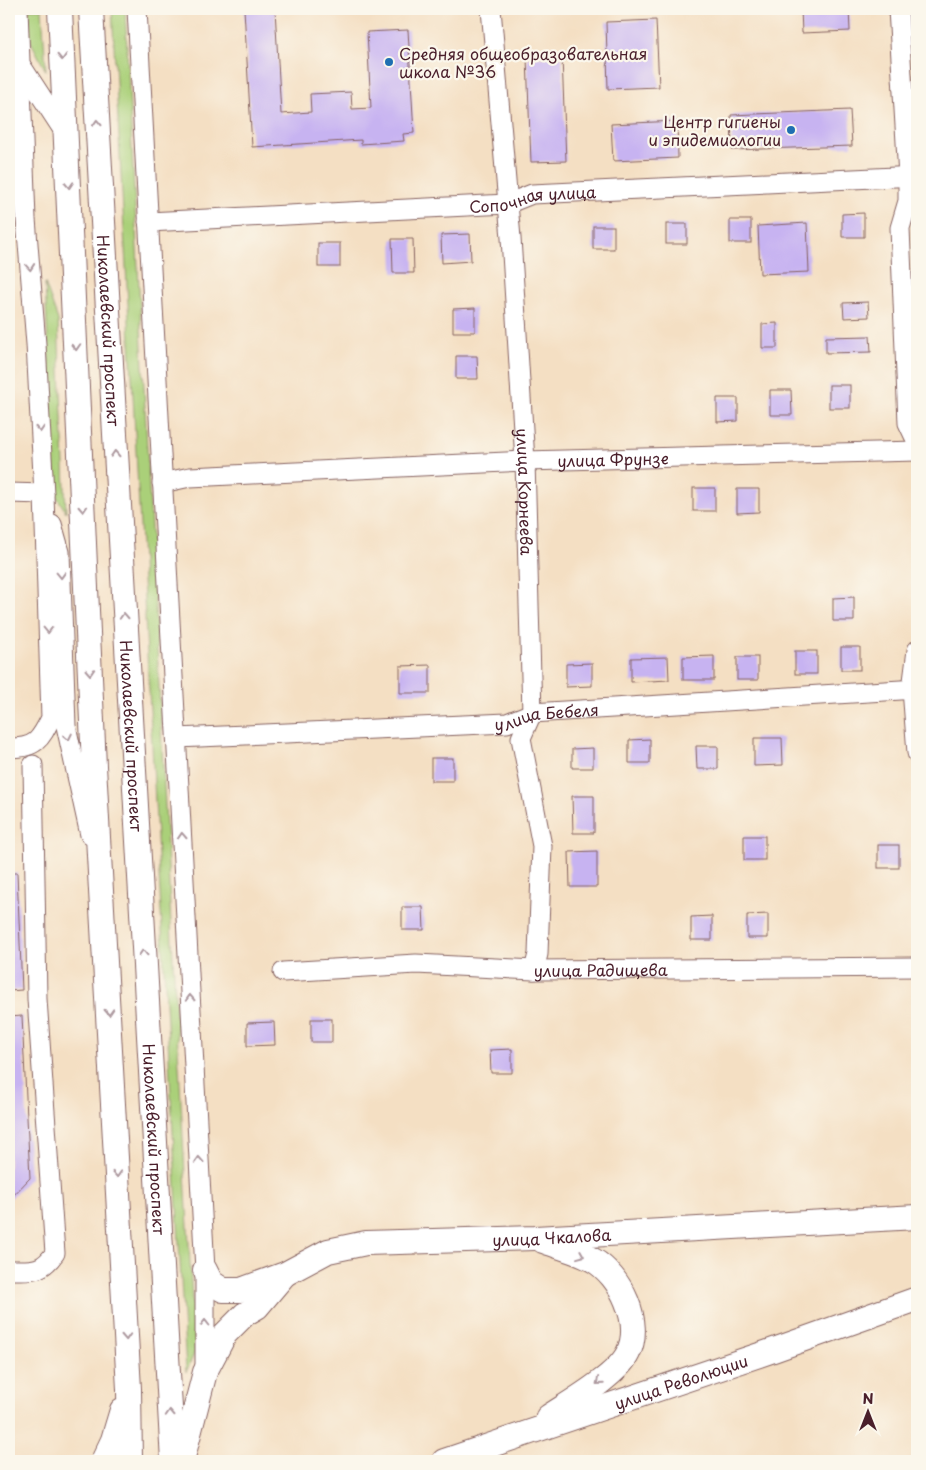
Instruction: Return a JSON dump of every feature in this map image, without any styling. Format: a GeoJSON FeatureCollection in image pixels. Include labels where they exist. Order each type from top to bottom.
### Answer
{"type":"FeatureCollection","features":[{"type":"Feature","properties":{"kind":"main road","name":"Николаевский проспект"},"geometry":{"type":"LineString","coordinates":[[60,9],[94,766],[103,893],[130,1461]]}},
{"type":"Feature","properties":{"kind":"main road","name":"Николаевский проспект"},"geometry":{"type":"LineString","coordinates":[[91,9],[172,1461]]}},
{"type":"Feature","properties":{"kind":"main road","name":"улица Чкалова"},"geometry":{"type":"LineString","coordinates":[[205,1270],[211,1282],[222,1290],[241,1290],[285,1274],[328,1251],[366,1243],[535,1238],[917,1217]]}},
{"type":"Feature","properties":{"kind":"main road"},"geometry":{"type":"LineString","coordinates":[[517,1437],[588,1391],[611,1373],[628,1353],[634,1325],[630,1310],[619,1285],[594,1261],[535,1238]]}},
{"type":"Feature","properties":{"kind":"main road"},"geometry":{"type":"LineString","coordinates":[[182,1461],[206,1372],[225,1334],[245,1314],[257,1307],[285,1274]]}},
{"type":"Feature","properties":{"kind":"main road","name":"улица Революции"},"geometry":{"type":"LineString","coordinates":[[444,1461],[917,1299]]}},
{"type":"Feature","properties":{"kind":"main road"},"geometry":{"type":"LineString","coordinates":[[103,1461],[113,1440],[128,1389]]}},
{"type":"Feature","properties":{"kind":"street"},"geometry":{"type":"LineString","coordinates":[[11,748],[34,744],[42,736],[51,718],[44,494],[36,344],[17,219],[21,66],[18,9]]}},
{"type":"Feature","properties":{"kind":"street"},"geometry":{"type":"LineString","coordinates":[[137,9],[205,1270],[206,1372]]}},
{"type":"Feature","properties":{"kind":"street","name":"улица Корнеева"},"geometry":{"type":"LineString","coordinates":[[491,9],[525,461],[532,713],[521,738],[542,846],[538,954],[534,970]]}},
{"type":"Feature","properties":{"kind":"street"},"geometry":{"type":"LineString","coordinates":[[898,9],[913,176],[900,228],[908,423],[917,442]]}},
{"type":"Feature","properties":{"kind":"street"},"geometry":{"type":"LineString","coordinates":[[21,66],[66,136]]}},
{"type":"Feature","properties":{"kind":"street","name":"Сопочная улица"},"geometry":{"type":"LineString","coordinates":[[148,222],[507,204],[532,194],[913,176]]}},
{"type":"Feature","properties":{"kind":"street","name":"улица Фрунзе"},"geometry":{"type":"LineString","coordinates":[[162,483],[190,477],[525,461],[917,451]]}},
{"type":"Feature","properties":{"kind":"street"},"geometry":{"type":"LineString","coordinates":[[9,493],[44,494]]}},
{"type":"Feature","properties":{"kind":"street"},"geometry":{"type":"LineString","coordinates":[[44,494],[60,552],[66,726],[103,893]]}},
{"type":"Feature","properties":{"kind":"street"},"geometry":{"type":"LineString","coordinates":[[917,650],[914,689],[917,753]]}},
{"type":"Feature","properties":{"kind":"street","name":"улица Бебеля"},"geometry":{"type":"LineString","coordinates":[[177,738],[507,723],[532,713],[914,689]]}},
{"type":"Feature","properties":{"kind":"street"},"geometry":{"type":"LineString","coordinates":[[9,1270],[38,1269],[47,1265],[55,1253],[37,999],[33,765]]}},
{"type":"Feature","properties":{"kind":"street","name":"улица Радищева"},"geometry":{"type":"LineString","coordinates":[[283,972],[416,964],[534,970],[917,966]]}},
{"type":"Feature","properties":{"kind":"green space"},"geometry":{"type":"Polygon","coordinates":[[[29,9],[42,9],[46,71],[30,40],[29,9]]]}},
{"type":"Feature","properties":{"kind":"green space"},"geometry":{"type":"Polygon","coordinates":[[[112,9],[125,9],[170,905],[195,1352],[186,1372],[112,9]]]}},
{"type":"Feature","properties":{"kind":"green space"},"geometry":{"type":"Polygon","coordinates":[[[45,283],[58,320],[66,512],[55,494],[45,283]]]}},
{"type":"Feature","properties":{"kind":"building","name":"Средняя общеобразовательная школа №36"},"geometry":{"type":"Polygon","coordinates":[[[244,9],[275,9],[281,114],[311,112],[310,94],[351,92],[352,109],[371,108],[367,32],[408,30],[414,133],[403,134],[404,141],[361,144],[361,140],[252,147],[244,9]]]}},
{"type":"Feature","properties":{"kind":"building"},"geometry":{"type":"Polygon","coordinates":[[[602,9],[627,9],[627,10],[602,11],[602,9]]]}},
{"type":"Feature","properties":{"kind":"building"},"geometry":{"type":"Polygon","coordinates":[[[801,9],[849,9],[850,31],[802,33],[801,9]]]}},
{"type":"Feature","properties":{"kind":"building"},"geometry":{"type":"Polygon","coordinates":[[[656,20],[659,87],[608,89],[606,22],[656,20]]]}},
{"type":"Feature","properties":{"kind":"building"},"geometry":{"type":"Polygon","coordinates":[[[562,57],[566,161],[531,162],[527,58],[562,57]]]}},
{"type":"Feature","properties":{"kind":"building","name":"Центр гигиены и эпидемиологии"},"geometry":{"type":"Polygon","coordinates":[[[850,110],[852,146],[732,150],[731,115],[850,110]]]}},
{"type":"Feature","properties":{"kind":"building"},"geometry":{"type":"Polygon","coordinates":[[[677,121],[678,158],[613,161],[611,124],[677,121]]]}},
{"type":"Feature","properties":{"kind":"building"},"geometry":{"type":"Polygon","coordinates":[[[864,213],[864,237],[842,237],[842,214],[864,213]]]}},
{"type":"Feature","properties":{"kind":"building"},"geometry":{"type":"Polygon","coordinates":[[[730,220],[751,220],[751,243],[730,243],[730,220]]]}},
{"type":"Feature","properties":{"kind":"building"},"geometry":{"type":"Polygon","coordinates":[[[807,223],[809,272],[760,274],[758,226],[807,223]]]}},
{"type":"Feature","properties":{"kind":"building"},"geometry":{"type":"Polygon","coordinates":[[[666,224],[687,224],[687,244],[666,244],[666,224]]]}},
{"type":"Feature","properties":{"kind":"building"},"geometry":{"type":"Polygon","coordinates":[[[593,226],[614,226],[614,249],[593,249],[593,226]]]}},
{"type":"Feature","properties":{"kind":"building"},"geometry":{"type":"Polygon","coordinates":[[[470,234],[471,261],[442,263],[441,235],[470,234]]]}},
{"type":"Feature","properties":{"kind":"building"},"geometry":{"type":"Polygon","coordinates":[[[392,239],[413,239],[414,273],[393,273],[392,239]]]}},
{"type":"Feature","properties":{"kind":"building"},"geometry":{"type":"Polygon","coordinates":[[[318,243],[340,243],[340,267],[318,267],[318,243]]]}},
{"type":"Feature","properties":{"kind":"building"},"geometry":{"type":"Polygon","coordinates":[[[868,302],[869,317],[844,318],[843,303],[868,302]]]}},
{"type":"Feature","properties":{"kind":"building"},"geometry":{"type":"Polygon","coordinates":[[[475,308],[475,332],[453,332],[453,309],[475,308]]]}},
{"type":"Feature","properties":{"kind":"building"},"geometry":{"type":"Polygon","coordinates":[[[777,323],[777,348],[762,348],[762,324],[777,323]]]}},
{"type":"Feature","properties":{"kind":"building"},"geometry":{"type":"Polygon","coordinates":[[[870,336],[871,352],[826,353],[826,337],[870,336]]]}},
{"type":"Feature","properties":{"kind":"building"},"geometry":{"type":"Polygon","coordinates":[[[456,356],[477,356],[478,379],[456,379],[456,356]]]}},
{"type":"Feature","properties":{"kind":"building"},"geometry":{"type":"Polygon","coordinates":[[[829,385],[850,385],[850,408],[829,408],[829,385]]]}},
{"type":"Feature","properties":{"kind":"building"},"geometry":{"type":"Polygon","coordinates":[[[770,390],[791,390],[792,415],[770,415],[770,390]]]}},
{"type":"Feature","properties":{"kind":"building"},"geometry":{"type":"Polygon","coordinates":[[[717,398],[738,398],[738,421],[717,422],[717,398]]]}},
{"type":"Feature","properties":{"kind":"building"},"geometry":{"type":"Polygon","coordinates":[[[693,488],[715,488],[715,511],[693,511],[693,488]]]}},
{"type":"Feature","properties":{"kind":"building"},"geometry":{"type":"Polygon","coordinates":[[[737,489],[759,489],[759,512],[737,513],[737,489]]]}},
{"type":"Feature","properties":{"kind":"building"},"geometry":{"type":"Polygon","coordinates":[[[854,597],[854,621],[833,621],[833,598],[854,597]]]}},
{"type":"Feature","properties":{"kind":"building"},"geometry":{"type":"Polygon","coordinates":[[[841,647],[860,647],[860,670],[841,670],[841,647]]]}},
{"type":"Feature","properties":{"kind":"building"},"geometry":{"type":"Polygon","coordinates":[[[795,651],[817,651],[817,674],[795,674],[795,651]]]}},
{"type":"Feature","properties":{"kind":"building"},"geometry":{"type":"Polygon","coordinates":[[[714,656],[714,680],[683,680],[683,657],[714,656]]]}},
{"type":"Feature","properties":{"kind":"building"},"geometry":{"type":"Polygon","coordinates":[[[668,657],[669,680],[631,682],[631,658],[668,657]]]}},
{"type":"Feature","properties":{"kind":"building"},"geometry":{"type":"Polygon","coordinates":[[[737,657],[758,657],[758,680],[737,680],[737,657]]]}},
{"type":"Feature","properties":{"kind":"building"},"geometry":{"type":"Polygon","coordinates":[[[592,663],[592,686],[566,687],[566,664],[592,663]]]}},
{"type":"Feature","properties":{"kind":"building"},"geometry":{"type":"Polygon","coordinates":[[[430,665],[430,693],[400,693],[400,666],[430,665]]]}},
{"type":"Feature","properties":{"kind":"building"},"geometry":{"type":"Polygon","coordinates":[[[754,738],[782,738],[783,765],[754,766],[754,738]]]}},
{"type":"Feature","properties":{"kind":"building"},"geometry":{"type":"Polygon","coordinates":[[[650,739],[650,763],[629,763],[629,740],[650,739]]]}},
{"type":"Feature","properties":{"kind":"building"},"geometry":{"type":"Polygon","coordinates":[[[696,746],[718,746],[718,769],[697,769],[696,746]]]}},
{"type":"Feature","properties":{"kind":"building"},"geometry":{"type":"Polygon","coordinates":[[[593,748],[593,768],[572,768],[572,749],[593,748]]]}},
{"type":"Feature","properties":{"kind":"building"},"geometry":{"type":"Polygon","coordinates":[[[431,758],[453,758],[453,781],[431,781],[431,758]]]}},
{"type":"Feature","properties":{"kind":"building"},"geometry":{"type":"Polygon","coordinates":[[[572,796],[594,796],[594,833],[573,833],[572,796]]]}},
{"type":"Feature","properties":{"kind":"building"},"geometry":{"type":"Polygon","coordinates":[[[744,836],[765,836],[765,860],[744,860],[744,836]]]}},
{"type":"Feature","properties":{"kind":"building"},"geometry":{"type":"Polygon","coordinates":[[[878,845],[899,845],[899,868],[878,868],[878,845]]]}},
{"type":"Feature","properties":{"kind":"building"},"geometry":{"type":"Polygon","coordinates":[[[597,851],[597,887],[570,887],[569,852],[597,851]]]}},
{"type":"Feature","properties":{"kind":"building"},"geometry":{"type":"Polygon","coordinates":[[[9,873],[17,873],[22,990],[9,991],[9,873]]]}},
{"type":"Feature","properties":{"kind":"building"},"geometry":{"type":"Polygon","coordinates":[[[402,907],[423,907],[424,930],[402,930],[402,907]]]}},
{"type":"Feature","properties":{"kind":"building"},"geometry":{"type":"Polygon","coordinates":[[[768,914],[768,938],[747,938],[747,915],[768,914]]]}},
{"type":"Feature","properties":{"kind":"building"},"geometry":{"type":"Polygon","coordinates":[[[712,916],[712,940],[691,940],[691,917],[712,916]]]}},
{"type":"Feature","properties":{"kind":"building"},"geometry":{"type":"Polygon","coordinates":[[[22,1016],[30,1178],[9,1200],[9,1017],[22,1016]]]}},
{"type":"Feature","properties":{"kind":"building"},"geometry":{"type":"Polygon","coordinates":[[[311,1019],[332,1019],[332,1042],[311,1042],[311,1019]]]}},
{"type":"Feature","properties":{"kind":"building"},"geometry":{"type":"Polygon","coordinates":[[[274,1022],[275,1045],[247,1046],[247,1023],[274,1022]]]}},
{"type":"Feature","properties":{"kind":"building"},"geometry":{"type":"Polygon","coordinates":[[[512,1049],[512,1073],[491,1073],[490,1050],[512,1049]]]}},
{"type":"Feature","properties":{"kind":"place","name":"Средняя общеобразовательная школа №36"},"geometry":{"type":"Point","coordinates":[389,62]}},
{"type":"Feature","properties":{"kind":"place","name":"Центр гигиены и эпидемиологии"},"geometry":{"type":"Point","coordinates":[791,130]}}]}
